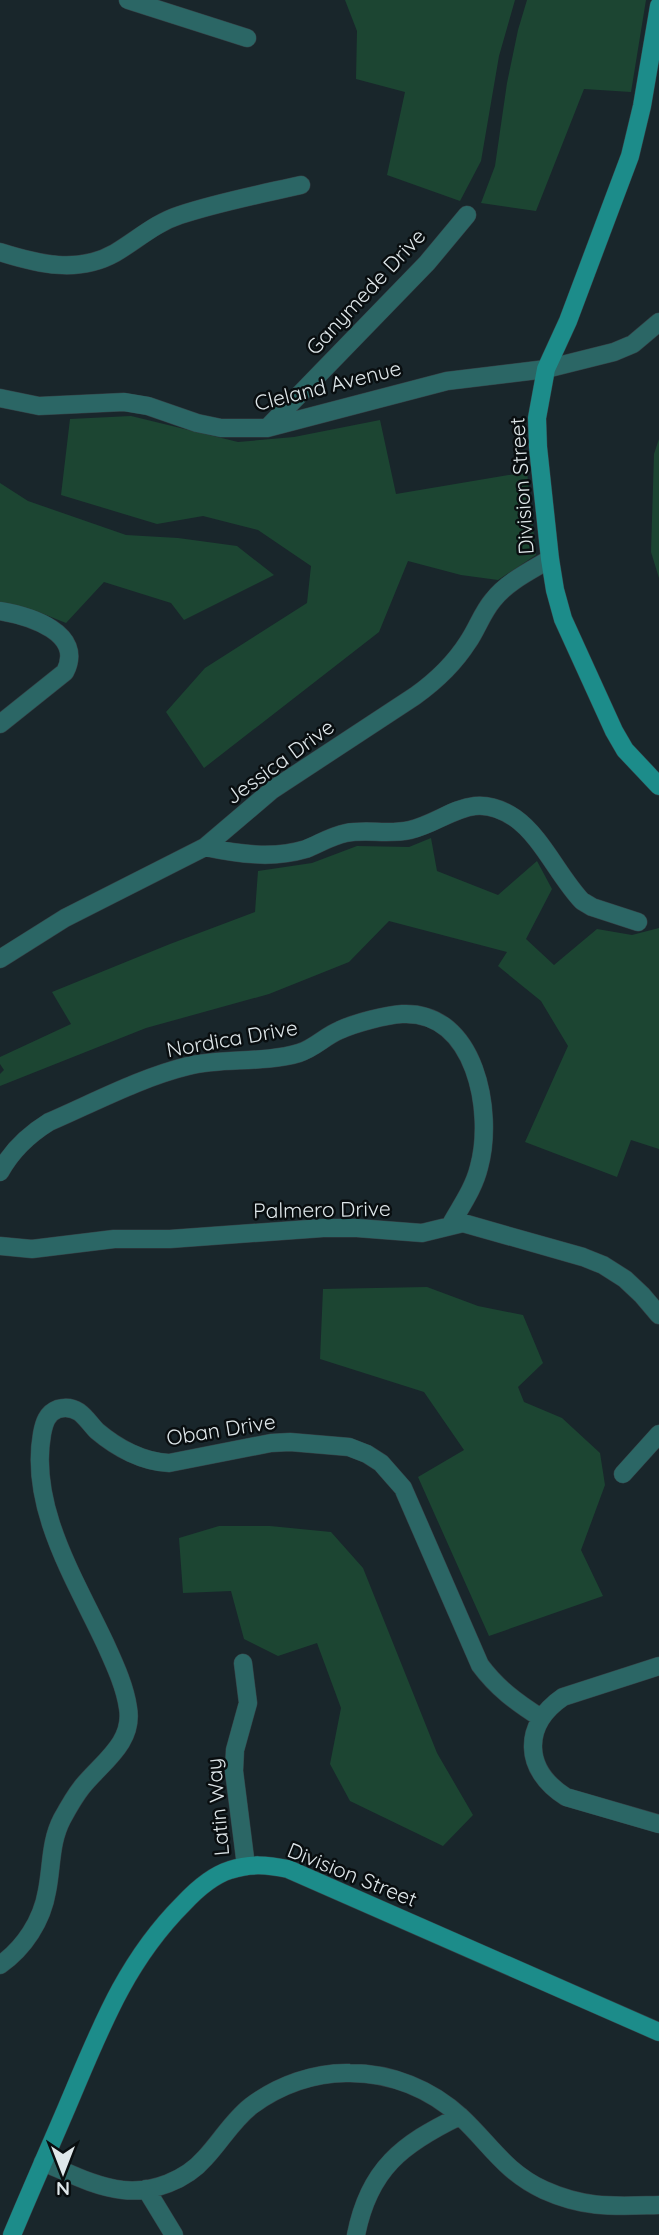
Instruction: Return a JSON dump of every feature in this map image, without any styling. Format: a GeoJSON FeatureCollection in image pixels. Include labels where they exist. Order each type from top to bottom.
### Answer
{"type":"FeatureCollection","features":[{"type":"Feature","properties":{"kind":"street"},"geometry":{"type":"LineString","coordinates":[[128,0],[247,38]]}},
{"type":"Feature","properties":{"kind":"street","name":"Division Street"},"geometry":{"type":"LineString","coordinates":[[659,6],[642,106],[630,156],[568,321],[547,369],[537,418],[550,559],[563,619],[614,731],[625,750],[659,786]]}},
{"type":"Feature","properties":{"kind":"street"},"geometry":{"type":"LineString","coordinates":[[0,252],[52,266],[77,266],[115,253],[158,224],[180,215],[301,185]]}},
{"type":"Feature","properties":{"kind":"street","name":"Ganymede Drive"},"geometry":{"type":"LineString","coordinates":[[267,428],[428,263],[467,215]]}},
{"type":"Feature","properties":{"kind":"street","name":"Cleland Avenue"},"geometry":{"type":"LineString","coordinates":[[0,398],[39,406],[124,402],[148,406],[197,423],[221,428],[267,428],[447,381],[547,369],[614,352],[633,344],[659,322]]}},
{"type":"Feature","properties":{"kind":"street","name":"Jessica Drive"},"geometry":{"type":"LineString","coordinates":[[0,959],[65,918],[205,847],[272,790],[433,684],[469,642],[494,599],[508,584],[550,559]]}},
{"type":"Feature","properties":{"kind":"street"},"geometry":{"type":"LineString","coordinates":[[0,611],[38,622],[60,635],[67,642],[70,653],[65,672],[0,724]]}},
{"type":"Feature","properties":{"kind":"street"},"geometry":{"type":"LineString","coordinates":[[205,847],[246,855],[296,851],[342,834],[366,830],[408,831],[453,810],[481,806],[514,817],[527,828],[582,901],[592,907],[638,922]]}},
{"type":"Feature","properties":{"kind":"street","name":"Nordica Drive"},"geometry":{"type":"LineString","coordinates":[[0,1172],[17,1147],[49,1122],[165,1073],[211,1062],[279,1058],[318,1045],[342,1029],[401,1014],[416,1014],[430,1019],[460,1043],[471,1058],[482,1094],[483,1145],[480,1166],[473,1185],[451,1224]]}},
{"type":"Feature","properties":{"kind":"street","name":"Palmero Drive"},"geometry":{"type":"LineString","coordinates":[[0,1246],[32,1250],[114,1238],[170,1239],[335,1228],[422,1233],[463,1223],[603,1265],[625,1279],[659,1315]]}},
{"type":"Feature","properties":{"kind":"street","name":"Oban Drive"},"geometry":{"type":"LineString","coordinates":[[0,1965],[21,1947],[42,1912],[48,1891],[52,1846],[70,1803],[117,1749],[125,1736],[128,1723],[128,1708],[114,1664],[50,1523],[42,1493],[40,1444],[44,1423],[56,1409],[78,1411],[112,1442],[157,1462],[169,1463],[271,1443],[290,1442],[349,1447],[374,1458],[394,1475],[403,1488],[480,1665],[492,1682],[510,1698],[541,1718]]}},
{"type":"Feature","properties":{"kind":"street"},"geometry":{"type":"LineString","coordinates":[[623,1474],[659,1434]]}},
{"type":"Feature","properties":{"kind":"street","name":"Latin Way"},"geometry":{"type":"LineString","coordinates":[[243,1662],[248,1703],[235,1749],[234,1771],[246,1866]]}},
{"type":"Feature","properties":{"kind":"street"},"geometry":{"type":"LineString","coordinates":[[659,1666],[564,1697],[550,1706],[534,1734],[533,1749],[542,1777],[552,1789],[565,1797],[659,1825]]}},
{"type":"Feature","properties":{"kind":"street","name":"Division Street"},"geometry":{"type":"LineString","coordinates":[[12,2235],[122,1982],[165,1921],[210,1880],[228,1870],[270,1865],[288,1870],[659,2032]]}},
{"type":"Feature","properties":{"kind":"street"},"geometry":{"type":"LineString","coordinates":[[43,2162],[103,2186],[126,2190],[146,2189],[171,2182],[188,2173],[204,2160],[232,2123],[272,2092],[319,2075],[370,2074],[395,2078],[421,2089],[460,2116],[497,2158],[542,2189],[589,2204],[617,2207],[659,2205]]}},
{"type":"Feature","properties":{"kind":"street"},"geometry":{"type":"LineString","coordinates":[[356,2235],[366,2199],[385,2166],[404,2147],[425,2133],[460,2116]]}},
{"type":"Feature","properties":{"kind":"street"},"geometry":{"type":"LineString","coordinates":[[146,2189],[174,2235]]}},
{"type":"Feature","properties":{"kind":"green space"},"geometry":{"type":"Polygon","coordinates":[[[345,0],[515,0],[499,56],[481,161],[460,201],[387,175],[405,92],[356,79],[357,31],[345,0]]]}},
{"type":"Feature","properties":{"kind":"green space"},"geometry":{"type":"Polygon","coordinates":[[[527,0],[646,0],[631,92],[584,89],[536,211],[481,203],[495,166],[507,83],[527,0]]]}},
{"type":"Feature","properties":{"kind":"green space"},"geometry":{"type":"Polygon","coordinates":[[[131,416],[238,442],[294,437],[380,420],[396,494],[527,472],[536,555],[498,580],[461,575],[408,561],[379,632],[204,768],[166,712],[205,668],[307,603],[311,566],[258,530],[203,516],[157,524],[61,495],[70,419],[131,416]]]}},
{"type":"Feature","properties":{"kind":"green space"},"geometry":{"type":"Polygon","coordinates":[[[659,439],[659,578],[651,552],[654,454],[659,439]]]}},
{"type":"Feature","properties":{"kind":"green space"},"geometry":{"type":"Polygon","coordinates":[[[0,483],[28,501],[126,535],[178,538],[237,546],[274,575],[184,620],[171,603],[104,582],[66,623],[0,602],[0,483]]]}},
{"type":"Feature","properties":{"kind":"green space"},"geometry":{"type":"Polygon","coordinates":[[[431,838],[437,871],[498,895],[537,861],[552,889],[526,939],[554,965],[597,929],[632,935],[659,928],[659,1149],[631,1140],[617,1177],[525,1142],[568,1046],[541,1001],[498,966],[507,952],[389,921],[349,962],[269,994],[146,1028],[0,1086],[0,1074],[4,1070],[0,1057],[71,1024],[52,992],[255,912],[258,871],[312,863],[357,846],[409,847],[431,838]]]}},
{"type":"Feature","properties":{"kind":"green space"},"geometry":{"type":"Polygon","coordinates":[[[427,1287],[478,1306],[523,1315],[543,1363],[518,1387],[524,1402],[562,1418],[600,1453],[605,1485],[581,1550],[603,1596],[489,1636],[418,1477],[464,1450],[424,1392],[320,1359],[323,1289],[427,1287]]]}},
{"type":"Feature","properties":{"kind":"green space"},"geometry":{"type":"Polygon","coordinates":[[[219,1526],[270,1526],[331,1532],[363,1568],[437,1753],[473,1815],[443,1846],[350,1801],[330,1764],[341,1708],[317,1643],[278,1656],[244,1639],[231,1591],[183,1593],[179,1538],[219,1526]]]}}]}
